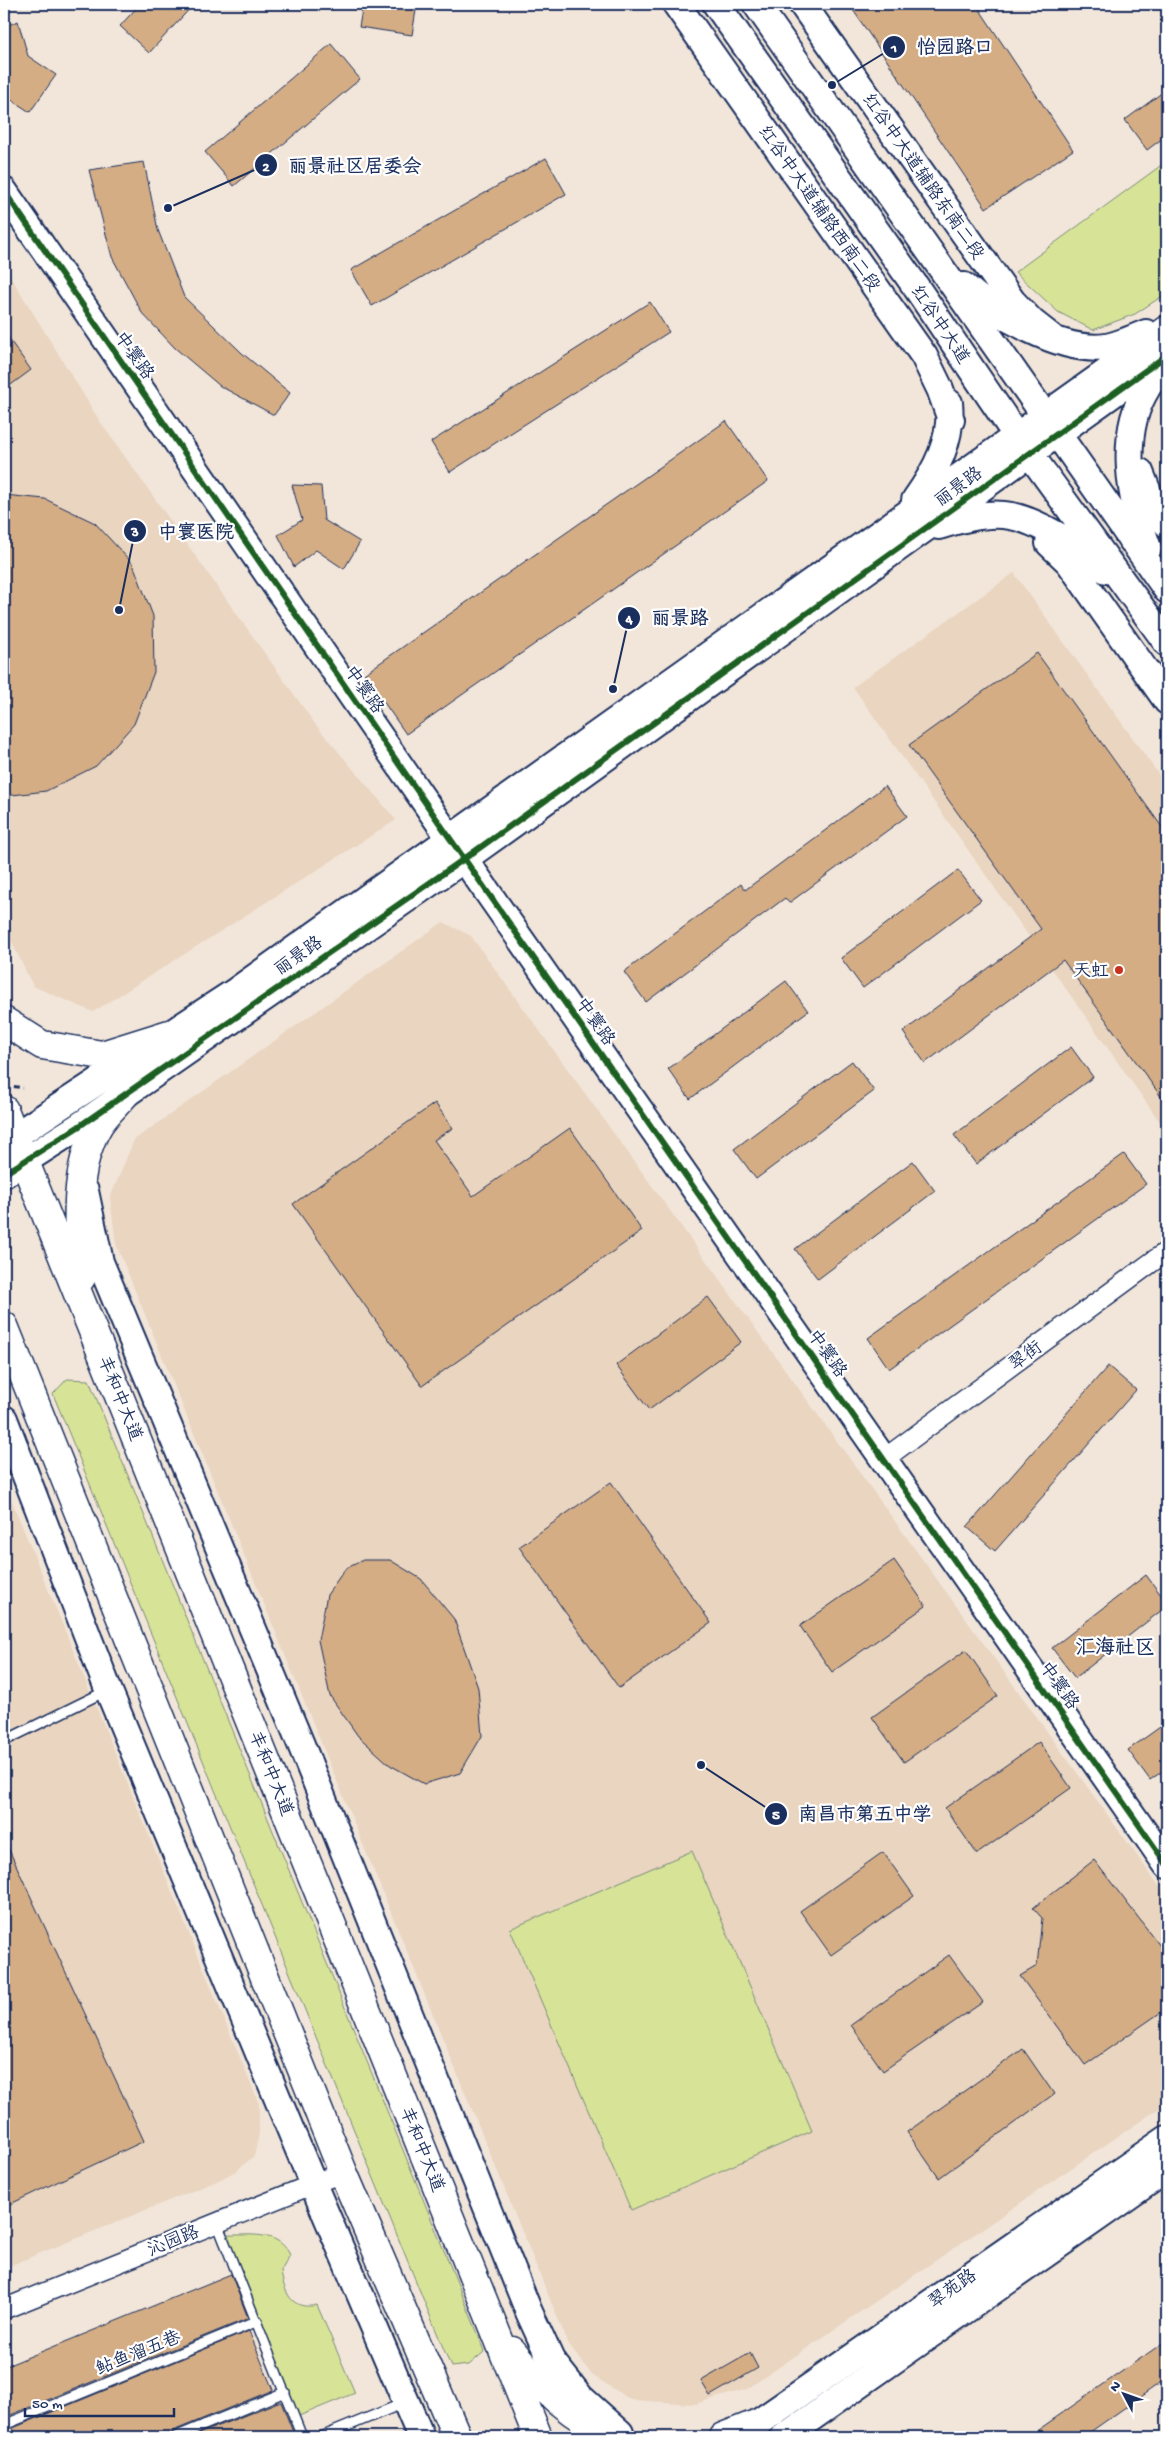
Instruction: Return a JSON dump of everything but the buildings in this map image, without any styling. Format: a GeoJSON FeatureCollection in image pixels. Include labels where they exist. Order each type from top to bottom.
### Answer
{"type":"FeatureCollection","features":[{"type":"Feature","properties":{"kind":"main road","name":"红谷中大道辅路西南二段"},"geometry":{"type":"LineString","coordinates":[[676,4],[924,356],[940,388],[951,420]]}},
{"type":"Feature","properties":{"kind":"main road","name":"红谷中大道"},"geometry":{"type":"LineString","coordinates":[[716,4],[916,287],[1023,444],[1167,643]]}},
{"type":"Feature","properties":{"kind":"main road","name":"红谷中大道"},"geometry":{"type":"LineString","coordinates":[[756,4],[1163,583]]}},
{"type":"Feature","properties":{"kind":"main road","name":"红谷中大道辅路东南二段"},"geometry":{"type":"LineString","coordinates":[[802,4],[1012,301],[1032,322],[1055,340]]}},
{"type":"Feature","properties":{"kind":"main road","name":"中寰路"},"geometry":{"type":"LineString","coordinates":[[4,191],[464,859],[1167,1865]]}},
{"type":"Feature","properties":{"kind":"main road"},"geometry":{"type":"LineString","coordinates":[[937,261],[975,296],[1005,315],[1055,340],[1073,345],[1106,347],[1167,324]]}},
{"type":"Feature","properties":{"kind":"main road"},"geometry":{"type":"LineString","coordinates":[[910,524],[943,451],[951,420],[940,355],[916,287]]}},
{"type":"Feature","properties":{"kind":"main road","name":"丽景路"},"geometry":{"type":"LineString","coordinates":[[10,1139],[236,991],[449,837],[910,524],[1051,424],[1167,329]]}},
{"type":"Feature","properties":{"kind":"main road","name":"丽景路"},"geometry":{"type":"LineString","coordinates":[[1051,424],[1167,355]]}},
{"type":"Feature","properties":{"kind":"main road"},"geometry":{"type":"LineString","coordinates":[[1163,583],[1136,517],[1130,442],[1134,421],[1147,388],[1167,363]]}},
{"type":"Feature","properties":{"kind":"main road"},"geometry":{"type":"LineString","coordinates":[[1130,442],[1152,502],[1167,524]]}},
{"type":"Feature","properties":{"kind":"main road"},"geometry":{"type":"LineString","coordinates":[[910,524],[1003,514],[1023,518],[1064,540],[1094,560],[1132,593]]}},
{"type":"Feature","properties":{"kind":"main road"},"geometry":{"type":"LineString","coordinates":[[1023,518],[1069,562],[1167,701]]}},
{"type":"Feature","properties":{"kind":"main road","name":"丽景路"},"geometry":{"type":"LineString","coordinates":[[15,1168],[126,1094],[464,859],[910,524]]}},
{"type":"Feature","properties":{"kind":"main road"},"geometry":{"type":"LineString","coordinates":[[4,1008],[42,1045]]}},
{"type":"Feature","properties":{"kind":"main road"},"geometry":{"type":"LineString","coordinates":[[4,1021],[42,1045],[102,1055],[169,1034]]}},
{"type":"Feature","properties":{"kind":"main road"},"geometry":{"type":"LineString","coordinates":[[83,1305],[78,1234],[82,1180],[87,1154],[98,1126],[126,1094]]}},
{"type":"Feature","properties":{"kind":"main road","name":"丰和中大道"},"geometry":{"type":"LineString","coordinates":[[4,1097],[15,1168],[83,1305],[538,2437]]}},
{"type":"Feature","properties":{"kind":"main road"},"geometry":{"type":"LineString","coordinates":[[82,1180],[100,1262],[300,1742],[529,2312],[551,2360],[581,2398],[624,2437]]}},
{"type":"Feature","properties":{"kind":"main road"},"geometry":{"type":"LineString","coordinates":[[4,1326],[32,1400],[343,2172],[456,2437]]}},
{"type":"Feature","properties":{"kind":"main road"},"geometry":{"type":"LineString","coordinates":[[4,1366],[32,1400]]}},
{"type":"Feature","properties":{"kind":"main road"},"geometry":{"type":"LineString","coordinates":[[4,1419],[108,1689],[313,2184],[421,2437]]}},
{"type":"Feature","properties":{"kind":"main road","name":"翠苑路"},"geometry":{"type":"LineString","coordinates":[[747,2431],[1167,2139]]}},
{"type":"Feature","properties":{"kind":"main road","name":"翠苑路"},"geometry":{"type":"LineString","coordinates":[[784,2437],[1167,2169]]}},
{"type":"Feature","properties":{"kind":"main road"},"geometry":{"type":"LineString","coordinates":[[496,2332],[536,2380],[564,2408],[599,2429],[620,2437]]}},
{"type":"Feature","properties":{"kind":"main road"},"geometry":{"type":"LineString","coordinates":[[433,2382],[441,2437]]}},
{"type":"Feature","properties":{"kind":"main road"},"geometry":{"type":"LineString","coordinates":[[723,2437],[747,2431]]}},
{"type":"Feature","properties":{"kind":"street","name":"翠街"},"geometry":{"type":"LineString","coordinates":[[884,1459],[1167,1251]]}},
{"type":"Feature","properties":{"kind":"street","name":"沁园路"},"geometry":{"type":"LineString","coordinates":[[4,2309],[343,2172]]}},
{"type":"Feature","properties":{"kind":"lane"},"geometry":{"type":"LineString","coordinates":[[4,1741],[108,1689]]}},
{"type":"Feature","properties":{"kind":"lane"},"geometry":{"type":"LineString","coordinates":[[217,2223],[258,2321],[302,2437]]}},
{"type":"Feature","properties":{"kind":"lane","name":"鲇鱼溜五巷"},"geometry":{"type":"LineString","coordinates":[[4,2425],[258,2321]]}},
{"type":"Feature","properties":{"kind":"lane"},"geometry":{"type":"LineString","coordinates":[[175,2437],[285,2392]]}},
{"type":"Feature","properties":{"kind":"lane"},"geometry":{"type":"LineString","coordinates":[[321,2437],[406,2402]]}},
{"type":"Feature","properties":{"kind":"path"},"geometry":{"type":"LineString","coordinates":[[4,1097],[24,1088]]}},
{"type":"Feature","properties":{"kind":"shaded area"},"geometry":{"type":"Polygon","coordinates":[[[4,266],[101,423],[315,724],[396,820],[93,1012],[33,986],[4,926],[4,266]]]}},
{"type":"Feature","properties":{"kind":"shaded area","name":"天虹"},"geometry":{"type":"Polygon","coordinates":[[[1014,573],[1167,786],[1167,1132],[853,687],[1014,573]]]}},
{"type":"Feature","properties":{"kind":"shaded area"},"geometry":{"type":"Polygon","coordinates":[[[443,922],[471,936],[1167,1897],[1167,2103],[747,2389],[695,2404],[631,2400],[592,2375],[568,2343],[116,1244],[110,1198],[134,1140],[443,922]]]}},
{"type":"Feature","properties":{"kind":"shaded area"},"geometry":{"type":"Polygon","coordinates":[[[9,1494],[259,2104],[259,2134],[254,2156],[236,2171],[217,2181],[4,2268],[4,1496],[9,1494]]]}},
{"type":"Feature","properties":{"kind":"green space"},"geometry":{"type":"Polygon","coordinates":[[[1167,161],[1167,293],[1135,314],[1093,330],[1058,312],[1015,272],[1167,161]]]}},
{"type":"Feature","properties":{"kind":"green space"},"geometry":{"type":"Polygon","coordinates":[[[67,1379],[89,1380],[485,2351],[469,2365],[451,2367],[53,1394],[67,1379]]]}},
{"type":"Feature","properties":{"kind":"green space"},"geometry":{"type":"Polygon","coordinates":[[[692,1851],[812,2131],[631,2210],[510,1929],[692,1851]]]}},
{"type":"Feature","properties":{"kind":"green space"},"geometry":{"type":"Polygon","coordinates":[[[223,2235],[261,2236],[278,2241],[285,2247],[290,2255],[281,2271],[287,2293],[295,2303],[308,2306],[317,2305],[355,2393],[299,2416],[223,2235]]]}},
{"type":"Feature","properties":{"kind":"cycle path"},"geometry":{"type":"LineString","coordinates":[[4,191],[449,837],[1167,1865]]}},
{"type":"Feature","properties":{"kind":"cycle path"},"geometry":{"type":"LineString","coordinates":[[4,1174],[78,1127],[464,859],[1167,355]]}},
{"type":"Feature","properties":{"kind":"place","name":"怡园路口"},"geometry":{"type":"Point","coordinates":[832,85]}},
{"type":"Feature","properties":{"kind":"place","name":"丽景社区居委会"},"geometry":{"type":"Point","coordinates":[168,208]}},
{"type":"Feature","properties":{"kind":"place","name":"中寰医院"},"geometry":{"type":"Point","coordinates":[119,610]}},
{"type":"Feature","properties":{"kind":"place","name":"丽景路"},"geometry":{"type":"Point","coordinates":[613,689]}},
{"type":"Feature","properties":{"kind":"place","name":"天虹"},"geometry":{"type":"Point","coordinates":[1119,970]}},
{"type":"Feature","properties":{"kind":"place","name":"南昌市第五中学"},"geometry":{"type":"Point","coordinates":[701,1765]}},
{"type":"Feature","properties":{"kind":"district","name":"汇海社区"},"geometry":{"type":"Point","coordinates":[1115,1646]}}]}
